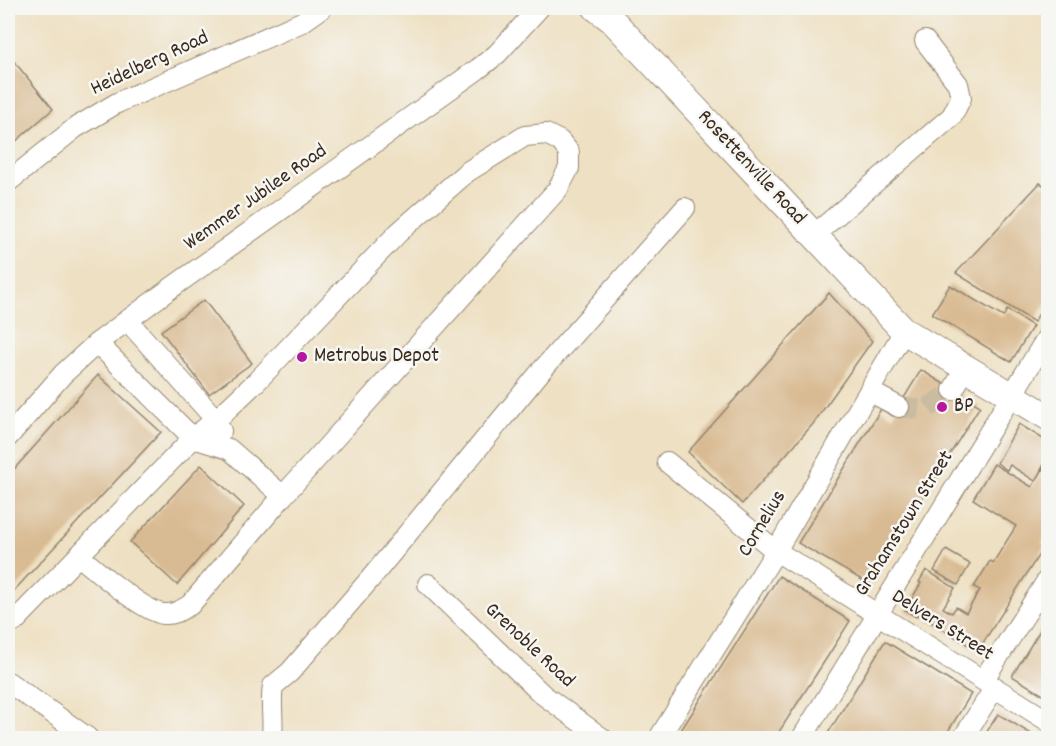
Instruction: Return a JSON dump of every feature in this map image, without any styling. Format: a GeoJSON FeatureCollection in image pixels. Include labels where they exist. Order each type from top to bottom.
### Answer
{"type":"FeatureCollection","features":[{"type":"Feature","properties":{"kind":"main road","name":"Rosettenville Road"},"geometry":{"type":"LineString","coordinates":[[596,8],[612,20],[904,331],[1048,417]]}},
{"type":"Feature","properties":{"kind":"street","name":"Heidelberg Road"},"geometry":{"type":"LineString","coordinates":[[8,182],[75,128],[117,103],[302,22],[322,8]]}},
{"type":"Feature","properties":{"kind":"street","name":"Wemmer Jubilee Road"},"geometry":{"type":"LineString","coordinates":[[8,437],[63,374],[97,343],[478,69],[497,54],[539,8]]}},
{"type":"Feature","properties":{"kind":"street"},"geometry":{"type":"LineString","coordinates":[[814,235],[952,116],[961,98],[958,84],[925,41]]}},
{"type":"Feature","properties":{"kind":"street"},"geometry":{"type":"LineString","coordinates":[[15,621],[193,438],[216,420],[257,381],[398,233],[467,172],[525,136],[546,134],[560,141],[569,152],[569,168],[558,189],[283,496],[190,605],[174,614],[162,614],[147,608],[79,556]]}},
{"type":"Feature","properties":{"kind":"street"},"geometry":{"type":"LineString","coordinates":[[272,738],[273,686],[290,672],[543,370],[685,208]]}},
{"type":"Feature","properties":{"kind":"street"},"geometry":{"type":"LineString","coordinates":[[127,320],[216,420],[229,449]]}},
{"type":"Feature","properties":{"kind":"street","name":"Cornelius"},"geometry":{"type":"LineString","coordinates":[[659,738],[776,551],[904,331]]}},
{"type":"Feature","properties":{"kind":"street","name":"Grahamstown Street"},"geometry":{"type":"LineString","coordinates":[[802,738],[1048,336]]}},
{"type":"Feature","properties":{"kind":"street"},"geometry":{"type":"LineString","coordinates":[[97,343],[193,438],[229,449],[283,496]]}},
{"type":"Feature","properties":{"kind":"street"},"geometry":{"type":"LineString","coordinates":[[953,390],[966,367]]}},
{"type":"Feature","properties":{"kind":"street"},"geometry":{"type":"LineString","coordinates":[[869,391],[899,407]]}},
{"type":"Feature","properties":{"kind":"street","name":"Delvers Street"},"geometry":{"type":"LineString","coordinates":[[668,462],[776,551],[1048,722]]}},
{"type":"Feature","properties":{"kind":"street"},"geometry":{"type":"LineString","coordinates":[[963,738],[989,683],[1048,579]]}},
{"type":"Feature","properties":{"kind":"street","name":"Grenoble Road"},"geometry":{"type":"LineString","coordinates":[[428,584],[542,694],[602,738]]}},
{"type":"Feature","properties":{"kind":"street"},"geometry":{"type":"LineString","coordinates":[[10,688],[88,738]]}},
{"type":"Feature","properties":{"kind":"building"},"geometry":{"type":"Polygon","coordinates":[[[8,54],[53,109],[8,148],[8,54]]]}},
{"type":"Feature","properties":{"kind":"building"},"geometry":{"type":"Polygon","coordinates":[[[1040,183],[1048,188],[1048,299],[1034,322],[956,273],[1040,183]]]}},
{"type":"Feature","properties":{"kind":"building"},"geometry":{"type":"Polygon","coordinates":[[[950,285],[1003,317],[1007,310],[1033,326],[1011,362],[932,314],[950,285]]]}},
{"type":"Feature","properties":{"kind":"building"},"geometry":{"type":"Polygon","coordinates":[[[829,293],[872,341],[813,424],[742,504],[688,452],[829,293]]]}},
{"type":"Feature","properties":{"kind":"building"},"geometry":{"type":"Polygon","coordinates":[[[204,300],[252,363],[209,394],[161,331],[204,300]]]}},
{"type":"Feature","properties":{"kind":"building"},"geometry":{"type":"Polygon","coordinates":[[[921,370],[980,406],[869,584],[798,543],[881,409],[893,416],[921,370]]]}},
{"type":"Feature","properties":{"kind":"building"},"geometry":{"type":"Polygon","coordinates":[[[98,375],[161,432],[8,597],[8,476],[98,375]]]}},
{"type":"Feature","properties":{"kind":"building"},"geometry":{"type":"Polygon","coordinates":[[[1019,424],[1048,442],[1048,457],[1035,481],[1010,465],[1007,470],[997,463],[1019,424]]]}},
{"type":"Feature","properties":{"kind":"building"},"geometry":{"type":"Polygon","coordinates":[[[1048,461],[1048,532],[1042,543],[1045,545],[978,651],[918,614],[916,617],[905,610],[926,570],[955,588],[943,608],[952,613],[956,607],[966,613],[980,590],[974,587],[990,561],[993,563],[1016,526],[973,499],[994,464],[1032,487],[1048,461]]]}},
{"type":"Feature","properties":{"kind":"building"},"geometry":{"type":"Polygon","coordinates":[[[201,465],[244,506],[177,585],[130,542],[201,465]]]}},
{"type":"Feature","properties":{"kind":"building"},"geometry":{"type":"Polygon","coordinates":[[[946,550],[970,564],[958,585],[934,571],[946,550]]]}},
{"type":"Feature","properties":{"kind":"building"},"geometry":{"type":"Polygon","coordinates":[[[779,576],[850,621],[826,659],[775,738],[676,738],[779,576]]]}},
{"type":"Feature","properties":{"kind":"building"},"geometry":{"type":"Polygon","coordinates":[[[1048,617],[1048,698],[1012,676],[1048,617]]]}},
{"type":"Feature","properties":{"kind":"building"},"geometry":{"type":"Polygon","coordinates":[[[885,641],[971,694],[944,738],[825,738],[885,641]]]}},
{"type":"Feature","properties":{"kind":"building"},"geometry":{"type":"Polygon","coordinates":[[[998,714],[1038,738],[983,738],[998,714]]]}},
{"type":"Feature","properties":{"kind":"tunnel"},"geometry":{"type":"LineString","coordinates":[[899,407],[925,410],[953,390]]}},
{"type":"Feature","properties":{"kind":"place","name":"Metrobus Depot"},"geometry":{"type":"Point","coordinates":[302,357]}},
{"type":"Feature","properties":{"kind":"place","name":"BP"},"geometry":{"type":"Point","coordinates":[942,407]}}]}
